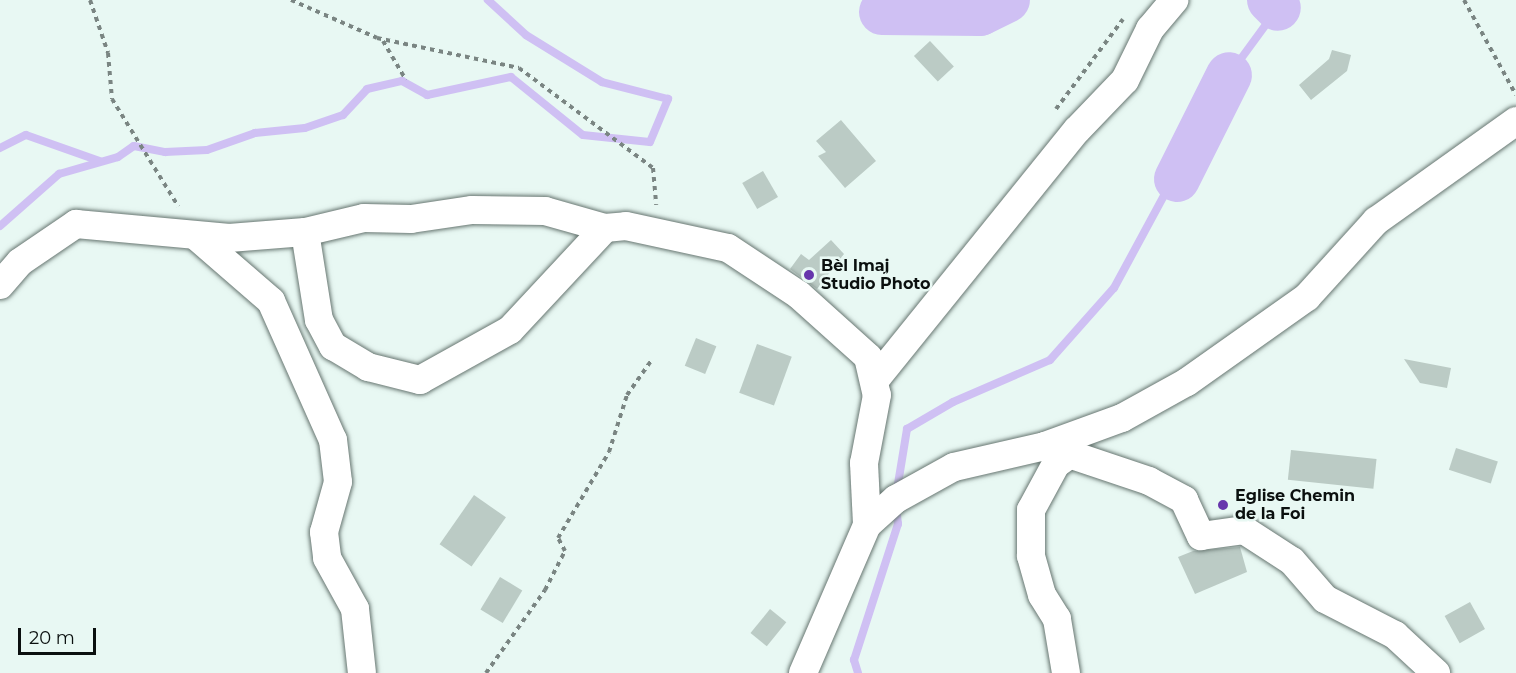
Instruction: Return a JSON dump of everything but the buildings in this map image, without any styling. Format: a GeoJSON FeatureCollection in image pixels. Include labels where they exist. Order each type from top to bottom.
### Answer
{"type":"FeatureCollection","features":[{"type":"Feature","properties":{"kind":"street"},"geometry":{"type":"LineString","coordinates":[[875,380],[1077,130],[1125,80],[1150,29],[1174,0]]}},
{"type":"Feature","properties":{"kind":"street"},"geometry":{"type":"LineString","coordinates":[[803,673],[867,525],[896,499],[954,467],[1045,446],[1122,418],[1252,340],[1307,297],[1376,221],[1516,121]]}},
{"type":"Feature","properties":{"kind":"street"},"geometry":{"type":"LineString","coordinates":[[0,285],[27,256],[76,224],[197,237],[305,232],[364,218],[411,219],[472,210],[545,211],[605,228],[667,234],[728,248],[799,295],[868,357],[875,380],[864,463],[867,525]]}},
{"type":"Feature","properties":{"kind":"street"},"geometry":{"type":"LineString","coordinates":[[305,232],[319,320],[333,346],[368,367],[420,380],[510,330],[605,228]]}},
{"type":"Feature","properties":{"kind":"street"},"geometry":{"type":"LineString","coordinates":[[197,237],[272,301],[333,440],[339,474],[324,532],[327,558],[355,609],[362,673]]}},
{"type":"Feature","properties":{"kind":"street"},"geometry":{"type":"LineString","coordinates":[[1045,446],[1073,452],[1184,500],[1201,536],[1244,530],[1292,561],[1324,599],[1395,635],[1436,673]]}},
{"type":"Feature","properties":{"kind":"street"},"geometry":{"type":"LineString","coordinates":[[1066,673],[1065,646],[1031,556],[1031,510],[1056,464],[1073,452]]}},
{"type":"Feature","properties":{"kind":"path"},"geometry":{"type":"LineString","coordinates":[[90,0],[108,53],[112,99],[197,237]]}},
{"type":"Feature","properties":{"kind":"path"},"geometry":{"type":"LineString","coordinates":[[291,0],[386,43],[406,80]]}},
{"type":"Feature","properties":{"kind":"path"},"geometry":{"type":"LineString","coordinates":[[1464,0],[1516,95]]}},
{"type":"Feature","properties":{"kind":"path"},"geometry":{"type":"LineString","coordinates":[[376,38],[519,68],[535,77],[654,168],[655,201],[667,234]]}},
{"type":"Feature","properties":{"kind":"path"},"geometry":{"type":"LineString","coordinates":[[486,673],[545,590],[565,551],[558,538],[609,452],[627,395],[651,361]]}},
{"type":"Feature","properties":{"kind":"waterway"},"geometry":{"type":"LineString","coordinates":[[0,226],[59,174],[118,157],[134,146],[165,152],[207,150],[255,133],[305,128],[343,115],[367,89],[402,81],[427,95],[511,77],[583,135],[650,142],[668,99],[602,82],[526,35],[488,0]]}},
{"type":"Feature","properties":{"kind":"waterway"},"geometry":{"type":"LineString","coordinates":[[882,12],[980,13],[1007,0]]}},
{"type":"Feature","properties":{"kind":"waterway"},"geometry":{"type":"LineString","coordinates":[[1270,0],[1278,8]]}},
{"type":"Feature","properties":{"kind":"waterway"},"geometry":{"type":"LineString","coordinates":[[897,490],[907,429],[953,402],[1050,360],[1114,288],[1229,75],[1278,8],[1291,0]]}},
{"type":"Feature","properties":{"kind":"waterway"},"geometry":{"type":"LineString","coordinates":[[1177,179],[1229,75]]}},
{"type":"Feature","properties":{"kind":"waterway"},"geometry":{"type":"LineString","coordinates":[[0,148],[26,135],[100,161]]}},
{"type":"Feature","properties":{"kind":"waterway"},"geometry":{"type":"LineString","coordinates":[[858,673],[854,660],[898,524],[896,508]]}},
{"type":"Feature","properties":{"kind":"place","name":"Bèl Imaj Studio Photo"},"geometry":{"type":"Point","coordinates":[809,275]}},
{"type":"Feature","properties":{"kind":"place","name":"Eglise Chemin de la Foi"},"geometry":{"type":"Point","coordinates":[1223,505]}}]}
